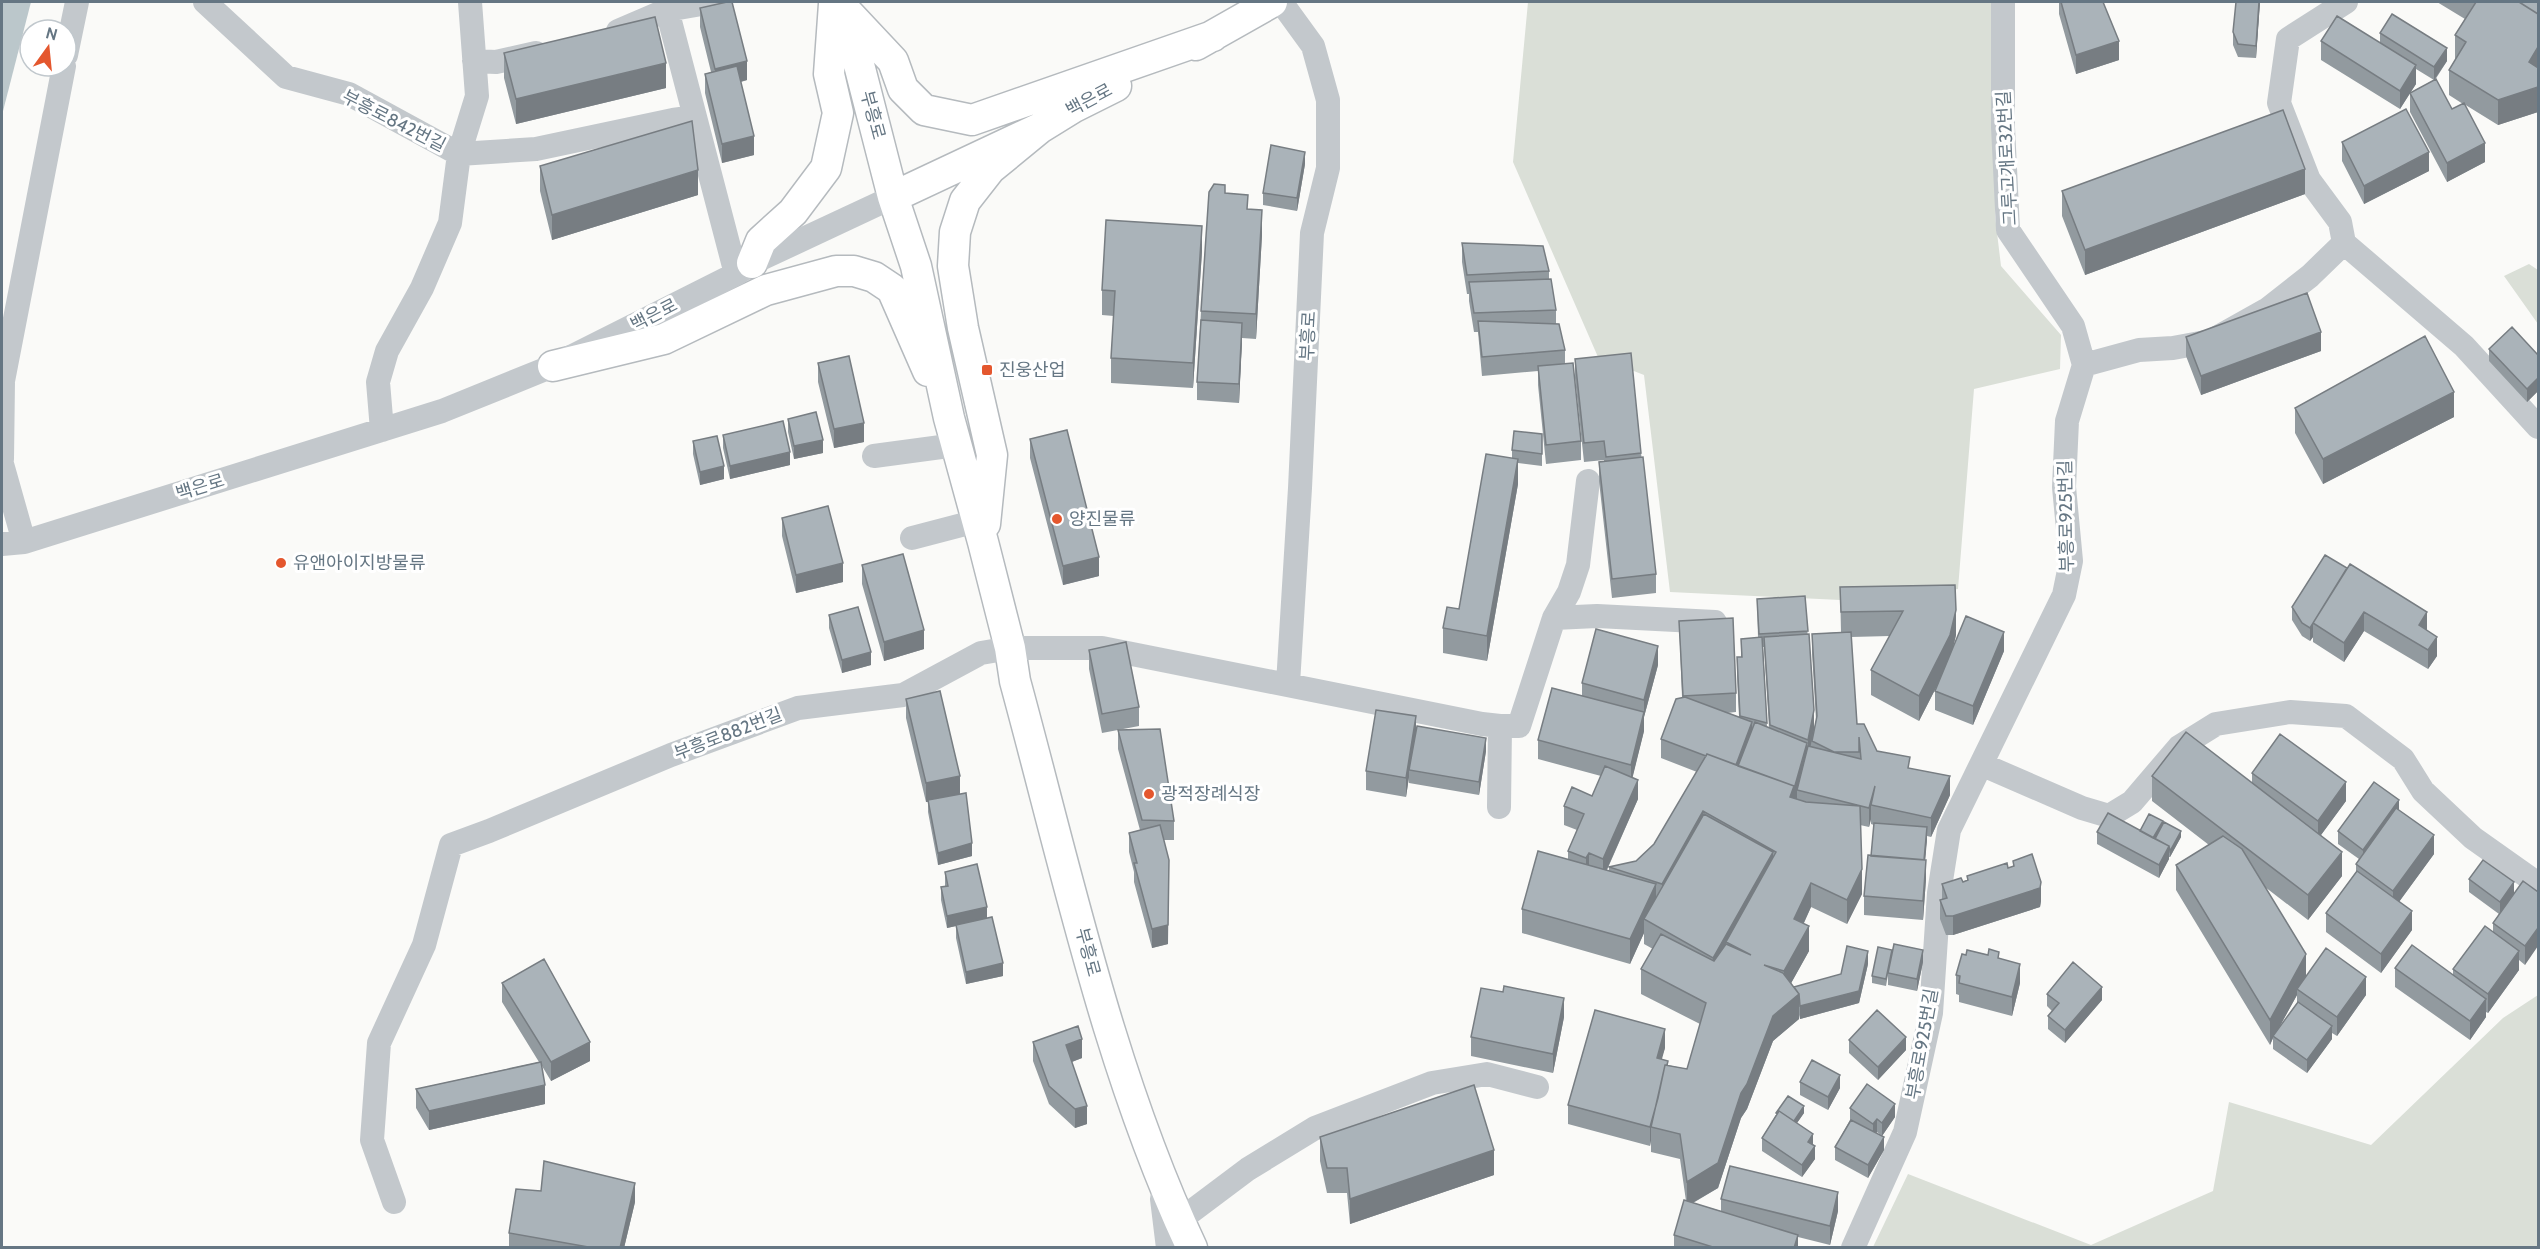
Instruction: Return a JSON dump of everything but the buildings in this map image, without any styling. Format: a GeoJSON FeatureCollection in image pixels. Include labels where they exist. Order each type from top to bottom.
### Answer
{"type":"FeatureCollection","features":[{"type":"Feature","properties":{"kind":"main road"},"geometry":{"type":"LineString","coordinates":[[837,2],[893,60],[903,89],[924,110],[972,120],[1213,36]]}},
{"type":"Feature","properties":{"kind":"main road"},"geometry":{"type":"LineString","coordinates":[[744,269],[761,241],[793,212],[826,168],[838,112],[829,74],[837,2]]}},
{"type":"Feature","properties":{"kind":"main road","name":"부흥로"},"geometry":{"type":"LineString","coordinates":[[837,2],[854,45],[893,197],[916,266],[953,431],[1010,648],[1015,681],[1106,1015],[1159,1166],[1192,1248]]}},
{"type":"Feature","properties":{"kind":"main road","name":"백은로"},"geometry":{"type":"LineString","coordinates":[[893,197],[1040,128],[1074,107],[1213,36],[1272,2]]}},
{"type":"Feature","properties":{"kind":"main road"},"geometry":{"type":"LineString","coordinates":[[980,532],[992,455],[963,328],[953,266],[957,222],[965,201],[990,169],[1040,128]]}},
{"type":"Feature","properties":{"kind":"main road"},"geometry":{"type":"LineString","coordinates":[[916,266],[963,328]]}},
{"type":"Feature","properties":{"kind":"main road"},"geometry":{"type":"LineString","coordinates":[[553,366],[664,339],[766,290],[836,271],[854,271],[874,277],[892,289],[953,431]]}},
{"type":"Feature","properties":{"kind":"street"},"geometry":{"type":"LineString","coordinates":[[73,18],[76,2]]}},
{"type":"Feature","properties":{"kind":"street","name":"부흥로842번길"},"geometry":{"type":"LineString","coordinates":[[205,2],[286,77],[349,94],[459,154],[477,96],[470,2]]}},
{"type":"Feature","properties":{"kind":"street"},"geometry":{"type":"LineString","coordinates":[[600,39],[666,6],[713,2]]}},
{"type":"Feature","properties":{"kind":"street","name":"부흥로"},"geometry":{"type":"LineString","coordinates":[[1281,2],[1312,46],[1328,100],[1328,168],[1312,234],[1288,684]]}},
{"type":"Feature","properties":{"kind":"street","name":"그루고개로32번길"},"geometry":{"type":"LineString","coordinates":[[2003,2],[2003,127],[2008,230],[2073,326],[2084,365]]}},
{"type":"Feature","properties":{"kind":"street"},"geometry":{"type":"LineString","coordinates":[[2346,2],[2288,39],[2279,102],[2309,180],[2340,222],[2343,243],[2464,346],[2538,427]]}},
{"type":"Feature","properties":{"kind":"street"},"geometry":{"type":"LineString","coordinates":[[666,6],[695,117],[744,269]]}},
{"type":"Feature","properties":{"kind":"street"},"geometry":{"type":"LineString","coordinates":[[474,61],[496,62],[554,49]]}},
{"type":"Feature","properties":{"kind":"street"},"geometry":{"type":"LineString","coordinates":[[2,459],[3,381],[62,78]]}},
{"type":"Feature","properties":{"kind":"street"},"geometry":{"type":"LineString","coordinates":[[382,430],[378,382],[387,351],[422,288],[450,223],[459,154],[536,149],[695,117]]}},
{"type":"Feature","properties":{"kind":"street","name":"백은로"},"geometry":{"type":"LineString","coordinates":[[7,543],[442,411],[553,366],[744,269],[893,197]]}},
{"type":"Feature","properties":{"kind":"street"},"geometry":{"type":"LineString","coordinates":[[2084,365],[2139,350],[2173,348],[2211,341],[2268,309],[2310,276],[2343,243]]}},
{"type":"Feature","properties":{"kind":"street","name":"부흥로925번길"},"geometry":{"type":"LineString","coordinates":[[1853,1248],[1905,1131],[1931,1013],[1939,893],[1949,830],[1983,765],[2064,596],[2071,561],[2064,487],[2067,421],[2084,365]]}},
{"type":"Feature","properties":{"kind":"street"},"geometry":{"type":"LineString","coordinates":[[874,456],[953,431]]}},
{"type":"Feature","properties":{"kind":"street"},"geometry":{"type":"LineString","coordinates":[[2,464],[7,543]]}},
{"type":"Feature","properties":{"kind":"street"},"geometry":{"type":"LineString","coordinates":[[1010,648],[1102,648],[1482,724],[1519,726],[1554,618],[1569,592],[1578,566],[1588,481]]}},
{"type":"Feature","properties":{"kind":"street"},"geometry":{"type":"LineString","coordinates":[[912,538],[980,532]]}},
{"type":"Feature","properties":{"kind":"street"},"geometry":{"type":"LineString","coordinates":[[1554,618],[1597,616],[1715,622]]}},
{"type":"Feature","properties":{"kind":"street","name":"부흥로882번길"},"geometry":{"type":"LineString","coordinates":[[394,1202],[372,1140],[379,1043],[424,945],[451,845],[671,755],[798,708],[903,694],[981,654],[1010,648]]}},
{"type":"Feature","properties":{"kind":"street"},"geometry":{"type":"LineString","coordinates":[[1983,765],[2082,808],[2109,816],[2132,802],[2179,747],[2216,724],[2290,712],[2346,716],[2403,759],[2423,791],[2473,838],[2538,884]]}},
{"type":"Feature","properties":{"kind":"street"},"geometry":{"type":"LineString","coordinates":[[1499,807],[1500,726]]}},
{"type":"Feature","properties":{"kind":"street"},"geometry":{"type":"LineString","coordinates":[[1180,1221],[1248,1169],[1315,1128],[1432,1083],[1486,1074],[1537,1087]]}},
{"type":"Feature","properties":{"kind":"street"},"geometry":{"type":"LineString","coordinates":[[1159,1166],[1168,1248]]}},
{"type":"Feature","properties":{"kind":"shaded area"},"geometry":{"type":"Polygon","coordinates":[[[2,2],[31,2],[27,18],[18,18],[18,53],[2,115],[2,2]]]}},
{"type":"Feature","properties":{"kind":"shaded area"},"geometry":{"type":"Polygon","coordinates":[[[1528,2],[1996,2],[1995,216],[2001,266],[2061,335],[2060,369],[1974,389],[1958,589],[1861,601],[1670,592],[1644,375],[1598,357],[1513,162],[1528,2]]]}},
{"type":"Feature","properties":{"kind":"shaded area"},"geometry":{"type":"Polygon","coordinates":[[[2529,264],[2538,270],[2538,324],[2504,276],[2529,264]]]}},
{"type":"Feature","properties":{"kind":"shaded area"},"geometry":{"type":"Polygon","coordinates":[[[2538,995],[2538,1247],[1873,1247],[1908,1174],[2091,1245],[2213,1191],[2229,1102],[2371,1145],[2503,1018],[2538,995]]]}},
{"type":"Feature","properties":{"kind":"place","name":"진웅산업"},"geometry":{"type":"Point","coordinates":[987,370]}},
{"type":"Feature","properties":{"kind":"place","name":"양진물류"},"geometry":{"type":"Point","coordinates":[1057,519]}},
{"type":"Feature","properties":{"kind":"place","name":"유앤아이지방물류"},"geometry":{"type":"Point","coordinates":[281,563]}},
{"type":"Feature","properties":{"kind":"place","name":"광적장례식장"},"geometry":{"type":"Point","coordinates":[1149,794]}}]}
